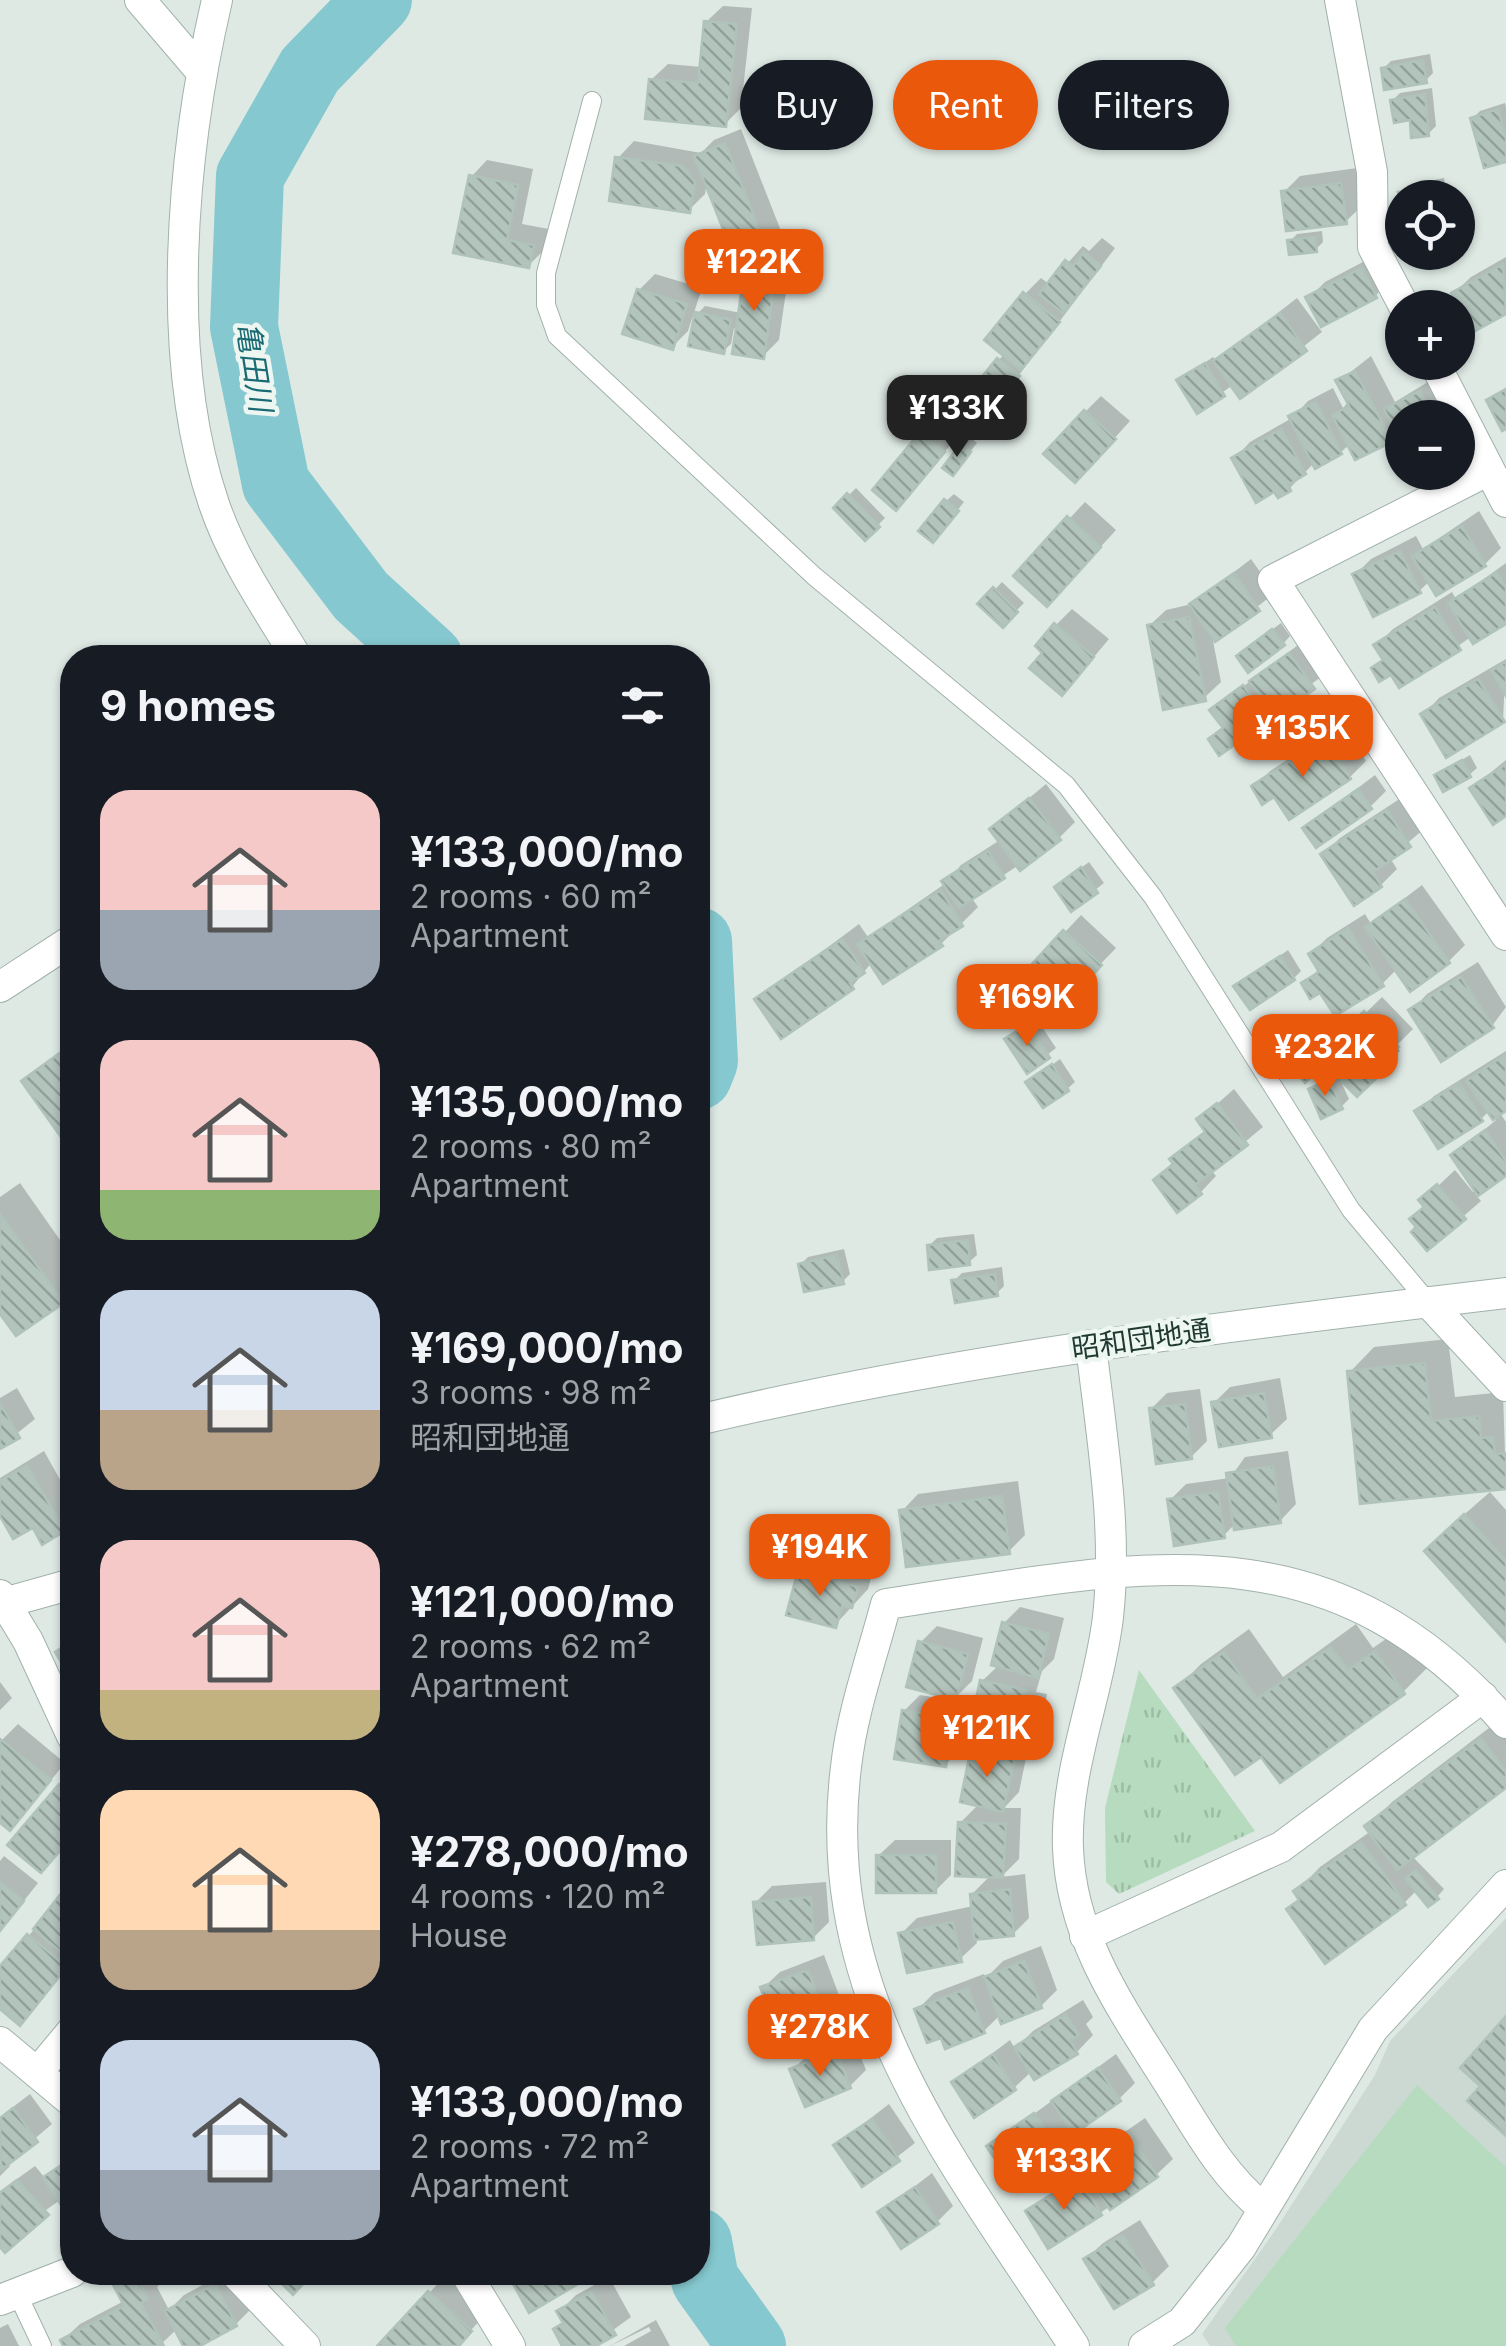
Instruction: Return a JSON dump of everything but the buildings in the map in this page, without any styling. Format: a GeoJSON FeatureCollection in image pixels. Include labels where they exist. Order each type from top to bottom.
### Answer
{"type":"FeatureCollection","features":[{"type":"Feature","properties":{"kind":"street"},"geometry":{"type":"LineString","coordinates":[[140,0],[200,70]]}},
{"type":"Feature","properties":{"kind":"street"},"geometry":{"type":"LineString","coordinates":[[217,0],[200,70],[184,193],[185,325],[201,462],[232,549],[289,645]]}},
{"type":"Feature","properties":{"kind":"street"},"geometry":{"type":"LineString","coordinates":[[1340,0],[1372,172],[1374,246],[1396,290]]}},
{"type":"Feature","properties":{"kind":"street"},"geometry":{"type":"LineString","coordinates":[[1443,380],[1506,502]]}},
{"type":"Feature","properties":{"kind":"street"},"geometry":{"type":"LineString","coordinates":[[1489,470],[1273,580],[1506,935]]}},
{"type":"Feature","properties":{"kind":"street"},"geometry":{"type":"LineString","coordinates":[[0,988],[60,948]]}},
{"type":"Feature","properties":{"kind":"street","name":"昭和団地通"},"geometry":{"type":"LineString","coordinates":[[710,1417],[778,1400],[1091,1345],[1506,1293]]}},
{"type":"Feature","properties":{"kind":"street"},"geometry":{"type":"LineString","coordinates":[[1428,1302],[1506,1386]]}},
{"type":"Feature","properties":{"kind":"street"},"geometry":{"type":"LineString","coordinates":[[1091,1345],[1110,1517],[1110,1572],[1108,1618],[1071,1799],[1068,1847],[1072,1893],[1100,1972],[1221,2167],[1263,2208]]}},
{"type":"Feature","properties":{"kind":"street"},"geometry":{"type":"LineString","coordinates":[[1074,2346],[928,2121],[877,2020],[862,1976],[846,1892],[842,1806],[846,1763],[886,1604],[1110,1572],[1224,1570],[1285,1579],[1371,1611],[1420,1642],[1483,1697],[1506,1723]]}},
{"type":"Feature","properties":{"kind":"street"},"geometry":{"type":"LineString","coordinates":[[60,1587],[2,1601],[28,1640],[60,1710]]}},
{"type":"Feature","properties":{"kind":"street"},"geometry":{"type":"LineString","coordinates":[[1085,1936],[1281,1846],[1483,1697]]}},
{"type":"Feature","properties":{"kind":"street"},"geometry":{"type":"LineString","coordinates":[[1144,2346],[1182,2322],[1241,2246],[1374,2029],[1506,1885]]}},
{"type":"Feature","properties":{"kind":"street"},"geometry":{"type":"LineString","coordinates":[[0,2042],[60,2092]]}},
{"type":"Feature","properties":{"kind":"street"},"geometry":{"type":"LineString","coordinates":[[37,2073],[60,2045]]}},
{"type":"Feature","properties":{"kind":"street"},"geometry":{"type":"LineString","coordinates":[[9,2297],[60,2277]]}},
{"type":"Feature","properties":{"kind":"street"},"geometry":{"type":"LineString","coordinates":[[246,2285],[305,2346]]}},
{"type":"Feature","properties":{"kind":"street"},"geometry":{"type":"LineString","coordinates":[[473,2285],[510,2346]]}},
{"type":"Feature","properties":{"kind":"lane"},"geometry":{"type":"LineString","coordinates":[[592,101],[546,273],[546,305],[557,336],[814,576],[1066,785],[1153,897],[1351,1210],[1428,1302]]}},
{"type":"Feature","properties":{"kind":"lane"},"geometry":{"type":"LineString","coordinates":[[9,2297],[42,2346]]}},
{"type":"Feature","properties":{"kind":"shaded area"},"geometry":{"type":"Polygon","coordinates":[[[1506,1918],[1506,2346],[1210,2346],[1202,2334],[1276,2229],[1375,2075],[1390,2041],[1506,1918]]]}},
{"type":"Feature","properties":{"kind":"green space"},"geometry":{"type":"Polygon","coordinates":[[[1139,1670],[1255,1831],[1119,1894],[1106,1882],[1105,1808],[1139,1670]]]}},
{"type":"Feature","properties":{"kind":"green space"},"geometry":{"type":"Polygon","coordinates":[[[1417,2085],[1506,2167],[1506,2346],[1236,2346],[1225,2328],[1417,2085]]]}},
{"type":"Feature","properties":{"kind":"waterway","name":"亀田川"},"geometry":{"type":"LineString","coordinates":[[378,0],[310,70],[250,176],[244,327],[276,484],[361,596],[415,645]]}},
{"type":"Feature","properties":{"kind":"waterway","name":"亀田川"},"geometry":{"type":"LineString","coordinates":[[709,2285],[752,2346]]}}]}
